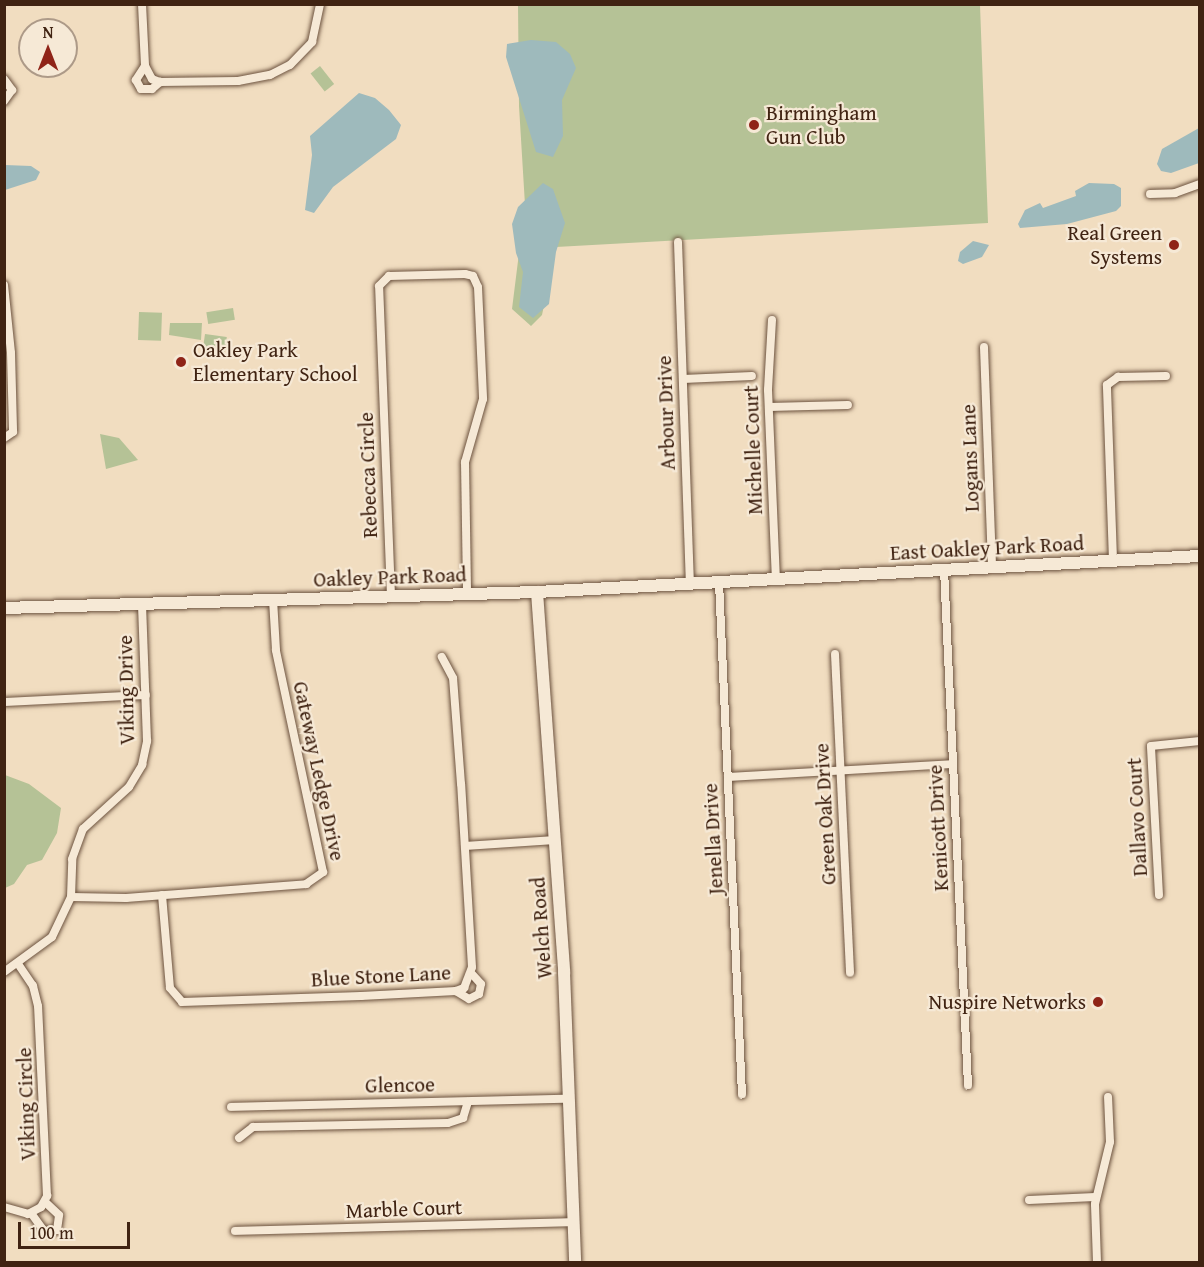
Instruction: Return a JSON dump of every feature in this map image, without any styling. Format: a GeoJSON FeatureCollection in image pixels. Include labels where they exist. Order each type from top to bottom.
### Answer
{"type":"FeatureCollection","features":[{"type":"Feature","properties":{"kind":"street"},"geometry":{"type":"LineString","coordinates":[[142,4],[145,66],[156,80]]}},
{"type":"Feature","properties":{"kind":"street"},"geometry":{"type":"LineString","coordinates":[[156,80],[238,81],[270,75],[290,65],[312,42],[320,4]]}},
{"type":"Feature","properties":{"kind":"street"},"geometry":{"type":"LineString","coordinates":[[145,66],[136,80],[137,85],[152,89],[156,80]]}},
{"type":"Feature","properties":{"kind":"street"},"geometry":{"type":"LineString","coordinates":[[4,79],[12,90],[4,101]]}},
{"type":"Feature","properties":{"kind":"street"},"geometry":{"type":"LineString","coordinates":[[1150,195],[1174,193],[1200,184]]}},
{"type":"Feature","properties":{"kind":"street","name":"Arbour Drive"},"geometry":{"type":"LineString","coordinates":[[678,242],[690,584]]}},
{"type":"Feature","properties":{"kind":"street","name":"Rebecca Circle"},"geometry":{"type":"LineString","coordinates":[[391,596],[382,281],[388,276],[465,274],[477,282],[483,399],[465,462],[467,595]]}},
{"type":"Feature","properties":{"kind":"street"},"geometry":{"type":"LineString","coordinates":[[4,285],[13,432],[4,438]]}},
{"type":"Feature","properties":{"kind":"street","name":"Michelle Court"},"geometry":{"type":"LineString","coordinates":[[772,320],[769,407],[776,579]]}},
{"type":"Feature","properties":{"kind":"street","name":"Logans Lane"},"geometry":{"type":"LineString","coordinates":[[984,347],[993,567]]}},
{"type":"Feature","properties":{"kind":"street"},"geometry":{"type":"LineString","coordinates":[[683,379],[752,376]]}},
{"type":"Feature","properties":{"kind":"street"},"geometry":{"type":"LineString","coordinates":[[1113,560],[1107,385],[1118,377],[1166,376]]}},
{"type":"Feature","properties":{"kind":"street"},"geometry":{"type":"LineString","coordinates":[[769,407],[848,405]]}},
{"type":"Feature","properties":{"kind":"street","name":"East Oakley Park Road"},"geometry":{"type":"LineString","coordinates":[[776,579],[1200,556]]}},
{"type":"Feature","properties":{"kind":"street","name":"Kenicott Drive"},"geometry":{"type":"LineString","coordinates":[[944,570],[968,1085]]}},
{"type":"Feature","properties":{"kind":"street","name":"Oakley Park Road"},"geometry":{"type":"LineString","coordinates":[[4,608],[467,595],[776,579]]}},
{"type":"Feature","properties":{"kind":"street","name":"Jenella Drive"},"geometry":{"type":"LineString","coordinates":[[719,582],[742,1094]]}},
{"type":"Feature","properties":{"kind":"street","name":"Welch Road"},"geometry":{"type":"LineString","coordinates":[[537,592],[555,840],[570,1099],[575,1263]]}},
{"type":"Feature","properties":{"kind":"street","name":"Gateway Ledge Drive"},"geometry":{"type":"LineString","coordinates":[[70,897],[162,895],[306,884],[323,872],[276,650],[273,600]]}},
{"type":"Feature","properties":{"kind":"street","name":"Viking Drive"},"geometry":{"type":"LineString","coordinates":[[4,972],[52,937],[70,897],[72,859],[83,829],[129,787],[142,765],[147,741],[142,604]]}},
{"type":"Feature","properties":{"kind":"street","name":"Green Oak Drive"},"geometry":{"type":"LineString","coordinates":[[835,654],[850,973]]}},
{"type":"Feature","properties":{"kind":"street","name":"Blue Stone Lane"},"geometry":{"type":"LineString","coordinates":[[162,895],[170,988],[182,1002],[456,992],[468,984],[472,974],[453,678],[442,657]]}},
{"type":"Feature","properties":{"kind":"street"},"geometry":{"type":"LineString","coordinates":[[4,702],[146,695]]}},
{"type":"Feature","properties":{"kind":"street","name":"Dallavo Court"},"geometry":{"type":"LineString","coordinates":[[1158,895],[1151,746],[1200,741]]}},
{"type":"Feature","properties":{"kind":"street"},"geometry":{"type":"LineString","coordinates":[[728,777],[952,764]]}},
{"type":"Feature","properties":{"kind":"street"},"geometry":{"type":"LineString","coordinates":[[465,846],[555,840]]}},
{"type":"Feature","properties":{"kind":"street","name":"Viking Circle"},"geometry":{"type":"LineString","coordinates":[[18,964],[33,986],[38,1006],[45,1202]]}},
{"type":"Feature","properties":{"kind":"street"},"geometry":{"type":"LineString","coordinates":[[456,992],[469,999],[479,994],[481,984],[472,974]]}},
{"type":"Feature","properties":{"kind":"street"},"geometry":{"type":"LineString","coordinates":[[1097,1263],[1095,1197],[1110,1142],[1108,1097]]}},
{"type":"Feature","properties":{"kind":"street","name":"Glencoe"},"geometry":{"type":"LineString","coordinates":[[231,1107],[570,1099]]}},
{"type":"Feature","properties":{"kind":"street"},"geometry":{"type":"LineString","coordinates":[[239,1138],[253,1126],[448,1123],[463,1118],[468,1102]]}},
{"type":"Feature","properties":{"kind":"street"},"geometry":{"type":"LineString","coordinates":[[1029,1200],[1095,1197]]}},
{"type":"Feature","properties":{"kind":"street"},"geometry":{"type":"LineString","coordinates":[[4,1207],[31,1213],[42,1229],[57,1230],[59,1215],[45,1202],[31,1213]]}},
{"type":"Feature","properties":{"kind":"street","name":"Marble Court"},"geometry":{"type":"LineString","coordinates":[[235,1232],[574,1222]]}},
{"type":"Feature","properties":{"kind":"green space","name":"Birmingham Gun Club"},"geometry":{"type":"Polygon","coordinates":[[[518,5],[980,5],[988,223],[556,247],[542,315],[531,326],[512,309],[525,205],[519,106],[518,5]]]}},
{"type":"Feature","properties":{"kind":"green space"},"geometry":{"type":"Polygon","coordinates":[[[320,66],[334,84],[325,92],[311,73],[320,66]]]}},
{"type":"Feature","properties":{"kind":"green space"},"geometry":{"type":"Polygon","coordinates":[[[233,308],[235,320],[208,324],[206,312],[233,308]]]}},
{"type":"Feature","properties":{"kind":"green space"},"geometry":{"type":"Polygon","coordinates":[[[139,312],[162,313],[161,341],[138,340],[139,312]]]}},
{"type":"Feature","properties":{"kind":"green space"},"geometry":{"type":"Polygon","coordinates":[[[170,323],[202,323],[201,340],[169,335],[170,323]]]}},
{"type":"Feature","properties":{"kind":"green space"},"geometry":{"type":"Polygon","coordinates":[[[205,334],[227,337],[224,354],[203,351],[205,334]]]}},
{"type":"Feature","properties":{"kind":"green space"},"geometry":{"type":"Polygon","coordinates":[[[100,434],[119,438],[138,460],[106,469],[100,434]]]}},
{"type":"Feature","properties":{"kind":"green space"},"geometry":{"type":"Polygon","coordinates":[[[5,775],[29,784],[61,808],[57,833],[42,860],[27,865],[14,884],[5,888],[5,775]]]}},
{"type":"Feature","properties":{"kind":"water"},"geometry":{"type":"Polygon","coordinates":[[[531,40],[556,42],[570,54],[576,68],[562,100],[563,136],[553,157],[536,152],[506,57],[507,44],[531,40]]]}},
{"type":"Feature","properties":{"kind":"water"},"geometry":{"type":"Polygon","coordinates":[[[359,93],[375,98],[389,110],[401,125],[396,139],[333,187],[314,213],[305,210],[312,155],[310,136],[359,93]]]}},
{"type":"Feature","properties":{"kind":"water"},"geometry":{"type":"Polygon","coordinates":[[[1199,128],[1199,163],[1171,173],[1161,171],[1157,164],[1162,149],[1199,128]]]}},
{"type":"Feature","properties":{"kind":"water"},"geometry":{"type":"Polygon","coordinates":[[[5,165],[31,166],[40,172],[36,180],[5,190],[5,165]]]}},
{"type":"Feature","properties":{"kind":"water"},"geometry":{"type":"Polygon","coordinates":[[[543,183],[553,189],[565,223],[556,252],[549,304],[533,318],[519,307],[523,272],[516,253],[512,224],[518,207],[543,183]]]}},
{"type":"Feature","properties":{"kind":"water"},"geometry":{"type":"Polygon","coordinates":[[[1089,183],[1114,184],[1121,188],[1121,206],[1116,211],[1067,224],[1020,228],[1018,224],[1025,210],[1040,203],[1043,208],[1076,196],[1075,191],[1089,183]]]}},
{"type":"Feature","properties":{"kind":"water"},"geometry":{"type":"Polygon","coordinates":[[[973,241],[989,245],[982,257],[963,264],[958,261],[960,252],[973,241]]]}},
{"type":"Feature","properties":{"kind":"place","name":"Birmingham Gun Club"},"geometry":{"type":"Point","coordinates":[754,125]}},
{"type":"Feature","properties":{"kind":"place","name":"Real Green Systems"},"geometry":{"type":"Point","coordinates":[1174,245]}},
{"type":"Feature","properties":{"kind":"place","name":"Oakley Park Elementary School"},"geometry":{"type":"Point","coordinates":[181,362]}},
{"type":"Feature","properties":{"kind":"place","name":"Nuspire Networks"},"geometry":{"type":"Point","coordinates":[1098,1002]}}]}
